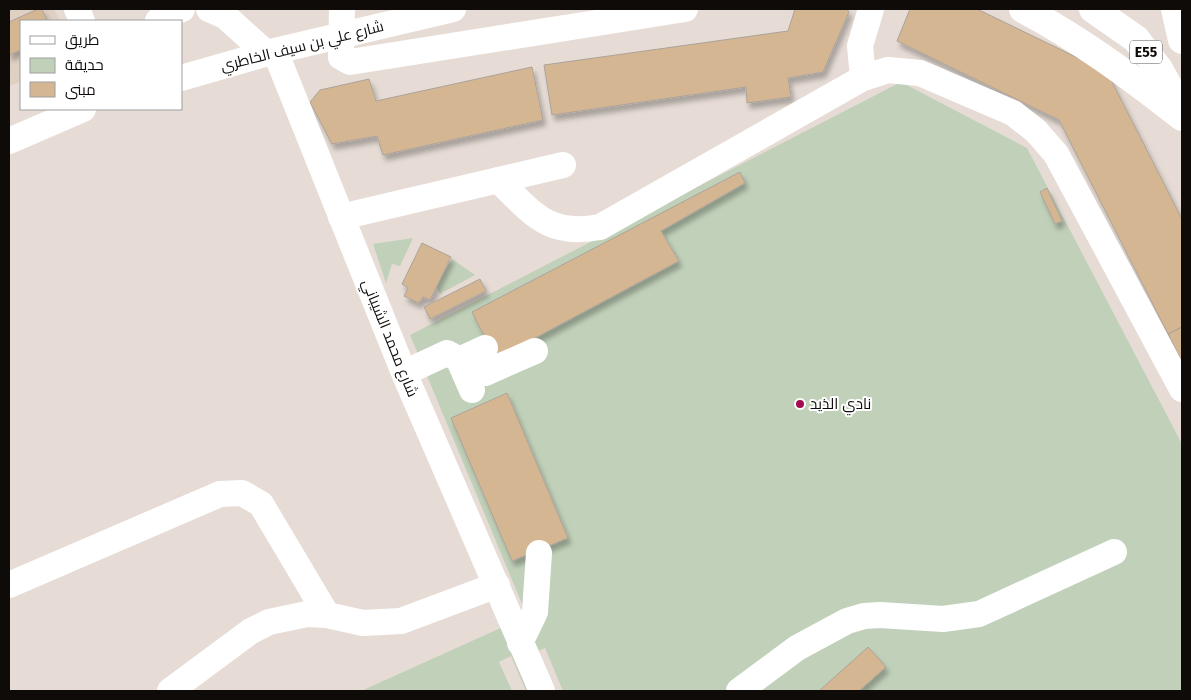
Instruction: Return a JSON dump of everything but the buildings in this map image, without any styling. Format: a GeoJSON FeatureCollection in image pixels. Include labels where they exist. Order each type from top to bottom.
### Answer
{"type":"FeatureCollection","features":[{"type":"Feature","properties":{"kind":"highway"},"geometry":{"type":"LineString","coordinates":[[1022,9],[1057,27],[1095,52],[1182,117]]}},
{"type":"Feature","properties":{"kind":"highway","name":"E55"},"geometry":{"type":"LineString","coordinates":[[1093,9],[1136,39],[1159,70],[1182,112]]}},
{"type":"Feature","properties":{"kind":"highway","name":"E55"},"geometry":{"type":"LineString","coordinates":[[1176,9],[1182,40]]}},
{"type":"Feature","properties":{"kind":"street"},"geometry":{"type":"LineString","coordinates":[[159,20],[166,15],[182,9]]}},
{"type":"Feature","properties":{"kind":"street"},"geometry":{"type":"LineString","coordinates":[[209,9],[225,16],[270,52]]}},
{"type":"Feature","properties":{"kind":"street"},"geometry":{"type":"LineString","coordinates":[[342,9],[341,57],[350,62],[685,9]]}},
{"type":"Feature","properties":{"kind":"street","name":"شارع علي بن سيف الخاطري"},"geometry":{"type":"LineString","coordinates":[[182,78],[270,52],[453,9]]}},
{"type":"Feature","properties":{"kind":"street"},"geometry":{"type":"LineString","coordinates":[[864,78],[860,46],[871,9]]}},
{"type":"Feature","properties":{"kind":"street","name":"شارع محمد الشيباني"},"geometry":{"type":"LineString","coordinates":[[270,52],[404,372],[542,691]]}},
{"type":"Feature","properties":{"kind":"street"},"geometry":{"type":"LineString","coordinates":[[498,180],[542,221],[560,228],[580,231],[600,227],[864,78],[888,70],[920,73],[999,106],[1036,132],[1065,167],[1182,389]]}},
{"type":"Feature","properties":{"kind":"street"},"geometry":{"type":"LineString","coordinates":[[9,141],[82,110]]}},
{"type":"Feature","properties":{"kind":"street"},"geometry":{"type":"LineString","coordinates":[[341,218],[564,165]]}},
{"type":"Feature","properties":{"kind":"street"},"geometry":{"type":"LineString","coordinates":[[460,360],[485,348]]}},
{"type":"Feature","properties":{"kind":"street"},"geometry":{"type":"LineString","coordinates":[[404,372],[447,353],[485,373],[535,351]]}},
{"type":"Feature","properties":{"kind":"street"},"geometry":{"type":"LineString","coordinates":[[460,360],[472,390]]}},
{"type":"Feature","properties":{"kind":"street"},"geometry":{"type":"LineString","coordinates":[[9,585],[220,494],[242,493],[261,504],[327,615]]}},
{"type":"Feature","properties":{"kind":"street"},"geometry":{"type":"LineString","coordinates":[[739,691],[797,648],[830,628],[847,621],[864,616],[880,615],[943,619],[980,614],[1114,552]]}},
{"type":"Feature","properties":{"kind":"street"},"geometry":{"type":"LineString","coordinates":[[516,633],[534,612],[539,553]]}},
{"type":"Feature","properties":{"kind":"street"},"geometry":{"type":"LineString","coordinates":[[170,691],[251,630],[288,616],[327,615],[363,624],[401,621],[497,585]]}},
{"type":"Feature","properties":{"kind":"shaded area"},"geometry":{"type":"Polygon","coordinates":[[[9,9],[54,9],[60,20],[20,20],[20,82],[9,86],[9,9]]]}},
{"type":"Feature","properties":{"kind":"green space","name":"نادي الذيد"},"geometry":{"type":"Polygon","coordinates":[[[901,82],[1027,148],[1182,444],[1182,691],[563,691],[545,648],[531,654],[547,691],[526,691],[511,656],[499,662],[512,691],[361,691],[527,616],[410,335],[901,82]]]}},
{"type":"Feature","properties":{"kind":"green space"},"geometry":{"type":"Polygon","coordinates":[[[413,238],[400,266],[392,264],[386,283],[373,244],[413,238]]]}},
{"type":"Feature","properties":{"kind":"green space"},"geometry":{"type":"Polygon","coordinates":[[[452,259],[475,275],[440,294],[436,286],[452,259]]]}},
{"type":"Feature","properties":{"kind":"place","name":"نادي الذيد"},"geometry":{"type":"Point","coordinates":[800,404]}}]}
